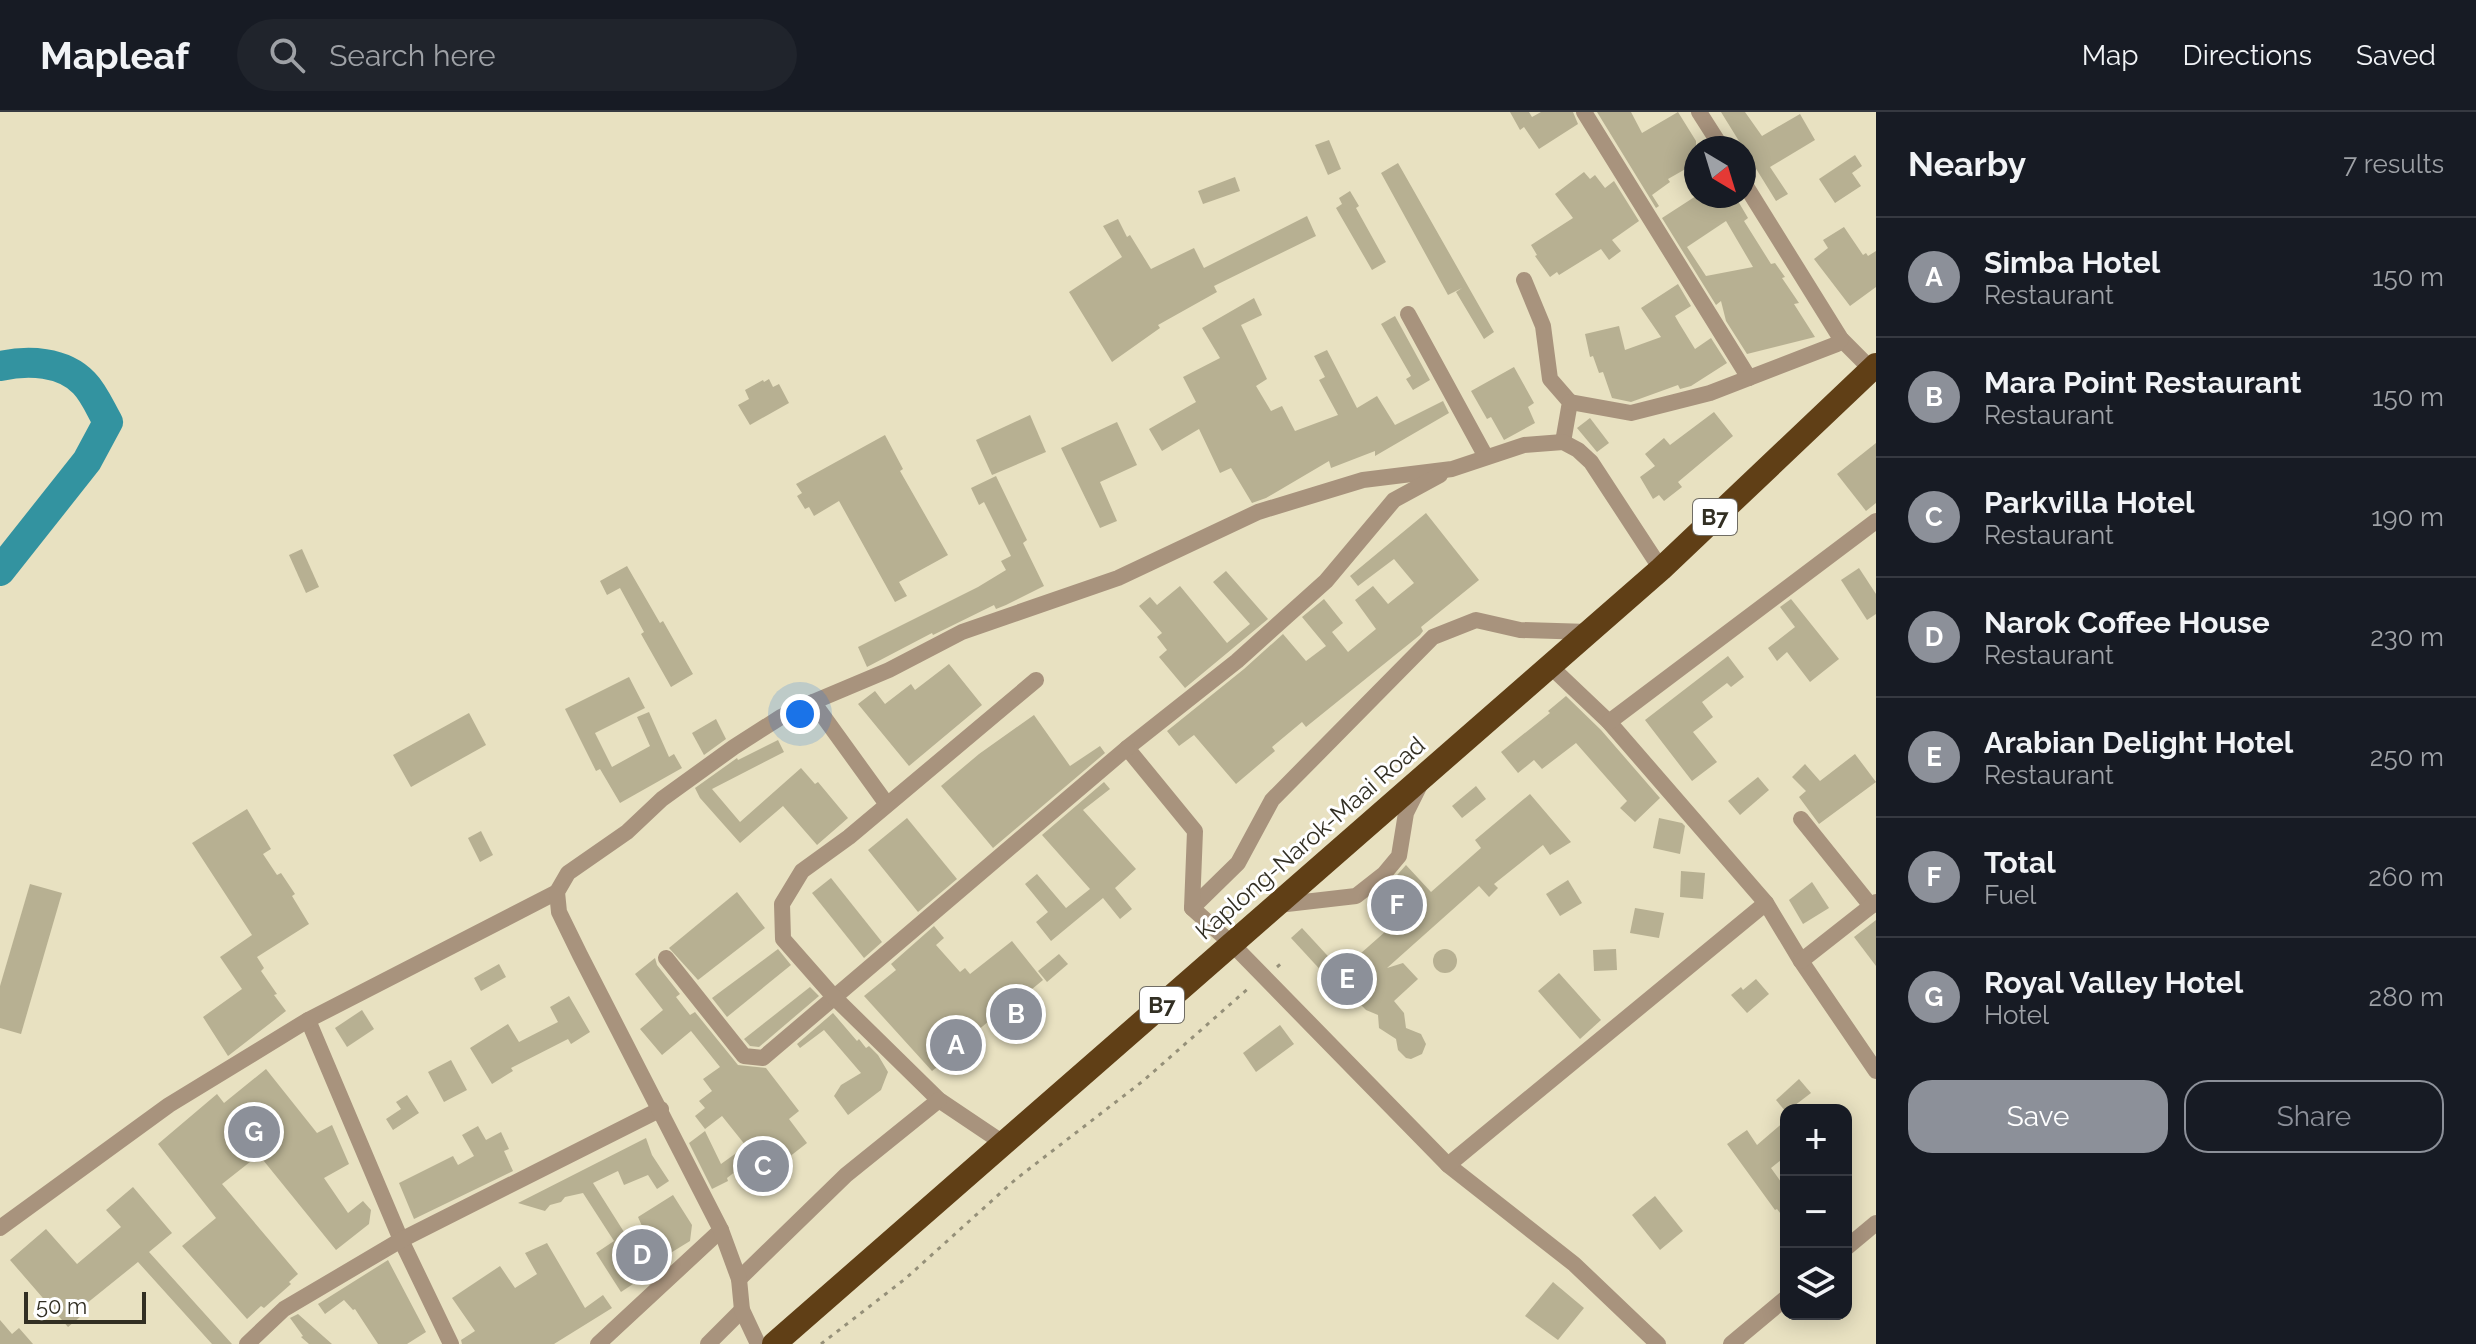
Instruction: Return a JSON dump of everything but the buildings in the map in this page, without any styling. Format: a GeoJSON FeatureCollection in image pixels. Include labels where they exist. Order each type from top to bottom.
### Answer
{"type":"FeatureCollection","features":[{"type":"Feature","properties":{"kind":"highway","name":"Kaplong-Narok-Maai Road"},"geometry":{"type":"LineString","coordinates":[[774,1344],[1661,569],[1874,367]]}},
{"type":"Feature","properties":{"kind":"street"},"geometry":{"type":"LineString","coordinates":[[1584,112],[1749,378]]}},
{"type":"Feature","properties":{"kind":"street"},"geometry":{"type":"LineString","coordinates":[[1699,112],[1714,136]]}},
{"type":"Feature","properties":{"kind":"street"},"geometry":{"type":"LineString","coordinates":[[1756,202],[1841,339],[1874,367]]}},
{"type":"Feature","properties":{"kind":"street"},"geometry":{"type":"LineString","coordinates":[[1524,280],[1543,326],[1550,379],[1570,402],[1631,413],[1710,393],[1837,344],[1841,339]]}},
{"type":"Feature","properties":{"kind":"street"},"geometry":{"type":"LineString","coordinates":[[1408,314],[1486,457]]}},
{"type":"Feature","properties":{"kind":"street"},"geometry":{"type":"LineString","coordinates":[[1563,442],[1570,402]]}},
{"type":"Feature","properties":{"kind":"street"},"geometry":{"type":"LineString","coordinates":[[666,958],[744,1056],[763,1058],[1127,748],[1237,661],[1326,581],[1394,500],[1452,469],[1524,445],[1563,442],[1591,462],[1661,569]]}},
{"type":"Feature","properties":{"kind":"street"},"geometry":{"type":"LineString","coordinates":[[0,1228],[169,1105],[308,1020],[557,892],[568,873],[627,832],[662,799],[781,717],[889,670],[962,632],[1118,578],[1258,512],[1363,480],[1452,469]]}},
{"type":"Feature","properties":{"kind":"street"},"geometry":{"type":"LineString","coordinates":[[1609,722],[1876,521]]}},
{"type":"Feature","properties":{"kind":"street"},"geometry":{"type":"LineString","coordinates":[[1192,908],[1238,863],[1272,800],[1433,637],[1476,620],[1520,630],[1589,632]]}},
{"type":"Feature","properties":{"kind":"street"},"geometry":{"type":"LineString","coordinates":[[1550,666],[1609,722],[1766,903],[1801,961],[1876,1071]]}},
{"type":"Feature","properties":{"kind":"street"},"geometry":{"type":"LineString","coordinates":[[1003,1143],[939,1100],[834,997],[783,939],[782,904],[802,871],[849,837],[1036,680]]}},
{"type":"Feature","properties":{"kind":"street"},"geometry":{"type":"LineString","coordinates":[[813,702],[886,803]]}},
{"type":"Feature","properties":{"kind":"street"},"geometry":{"type":"LineString","coordinates":[[1127,748],[1195,831],[1192,908]]}},
{"type":"Feature","properties":{"kind":"street"},"geometry":{"type":"LineString","coordinates":[[1276,905],[1356,896],[1384,874],[1399,856],[1406,813],[1427,773]]}},
{"type":"Feature","properties":{"kind":"street"},"geometry":{"type":"LineString","coordinates":[[1801,819],[1873,904],[1801,961]]}},
{"type":"Feature","properties":{"kind":"street"},"geometry":{"type":"LineString","coordinates":[[557,892],[559,912],[721,1230],[739,1279],[742,1310],[758,1344]]}},
{"type":"Feature","properties":{"kind":"street"},"geometry":{"type":"LineString","coordinates":[[1448,1165],[1766,903]]}},
{"type":"Feature","properties":{"kind":"street"},"geometry":{"type":"LineString","coordinates":[[1192,908],[1232,944],[1448,1165],[1574,1264],[1658,1344]]}},
{"type":"Feature","properties":{"kind":"street"},"geometry":{"type":"LineString","coordinates":[[308,1020],[401,1240],[451,1344]]}},
{"type":"Feature","properties":{"kind":"street"},"geometry":{"type":"LineString","coordinates":[[739,1279],[846,1175],[939,1100]]}},
{"type":"Feature","properties":{"kind":"street"},"geometry":{"type":"LineString","coordinates":[[247,1344],[284,1309],[401,1240],[661,1109]]}},
{"type":"Feature","properties":{"kind":"street"},"geometry":{"type":"LineString","coordinates":[[1852,1243],[1876,1223]]}},
{"type":"Feature","properties":{"kind":"street"},"geometry":{"type":"LineString","coordinates":[[605,1342],[721,1230]]}},
{"type":"Feature","properties":{"kind":"street"},"geometry":{"type":"LineString","coordinates":[[1731,1344],[1780,1303]]}},
{"type":"Feature","properties":{"kind":"street"},"geometry":{"type":"LineString","coordinates":[[708,1344],[742,1310]]}},
{"type":"Feature","properties":{"kind":"path"},"geometry":{"type":"LineString","coordinates":[[1273,970],[1283,962]]}},
{"type":"Feature","properties":{"kind":"path"},"geometry":{"type":"LineString","coordinates":[[821,1344],[905,1279],[1016,1179],[1143,1081],[1252,986]]}},
{"type":"Feature","properties":{"kind":"waterway"},"geometry":{"type":"LineString","coordinates":[[0,366],[33,363],[66,370],[88,387],[108,422],[87,461],[0,571]]}},
{"type":"Feature","properties":{"kind":"place","name":"Total"},"geometry":{"type":"Point","coordinates":[1397,905]}},
{"type":"Feature","properties":{"kind":"place","name":"Arabian Delight Hotel"},"geometry":{"type":"Point","coordinates":[1347,979]}},
{"type":"Feature","properties":{"kind":"place","name":"Mara Point Restaurant"},"geometry":{"type":"Point","coordinates":[1016,1014]}},
{"type":"Feature","properties":{"kind":"place","name":"Simba Hotel"},"geometry":{"type":"Point","coordinates":[956,1045]}},
{"type":"Feature","properties":{"kind":"place","name":"Royal Valley Hotel"},"geometry":{"type":"Point","coordinates":[254,1132]}},
{"type":"Feature","properties":{"kind":"place","name":"Parkvilla Hotel"},"geometry":{"type":"Point","coordinates":[763,1166]}},
{"type":"Feature","properties":{"kind":"place","name":"Narok Coffee House"},"geometry":{"type":"Point","coordinates":[642,1255]}}]}
